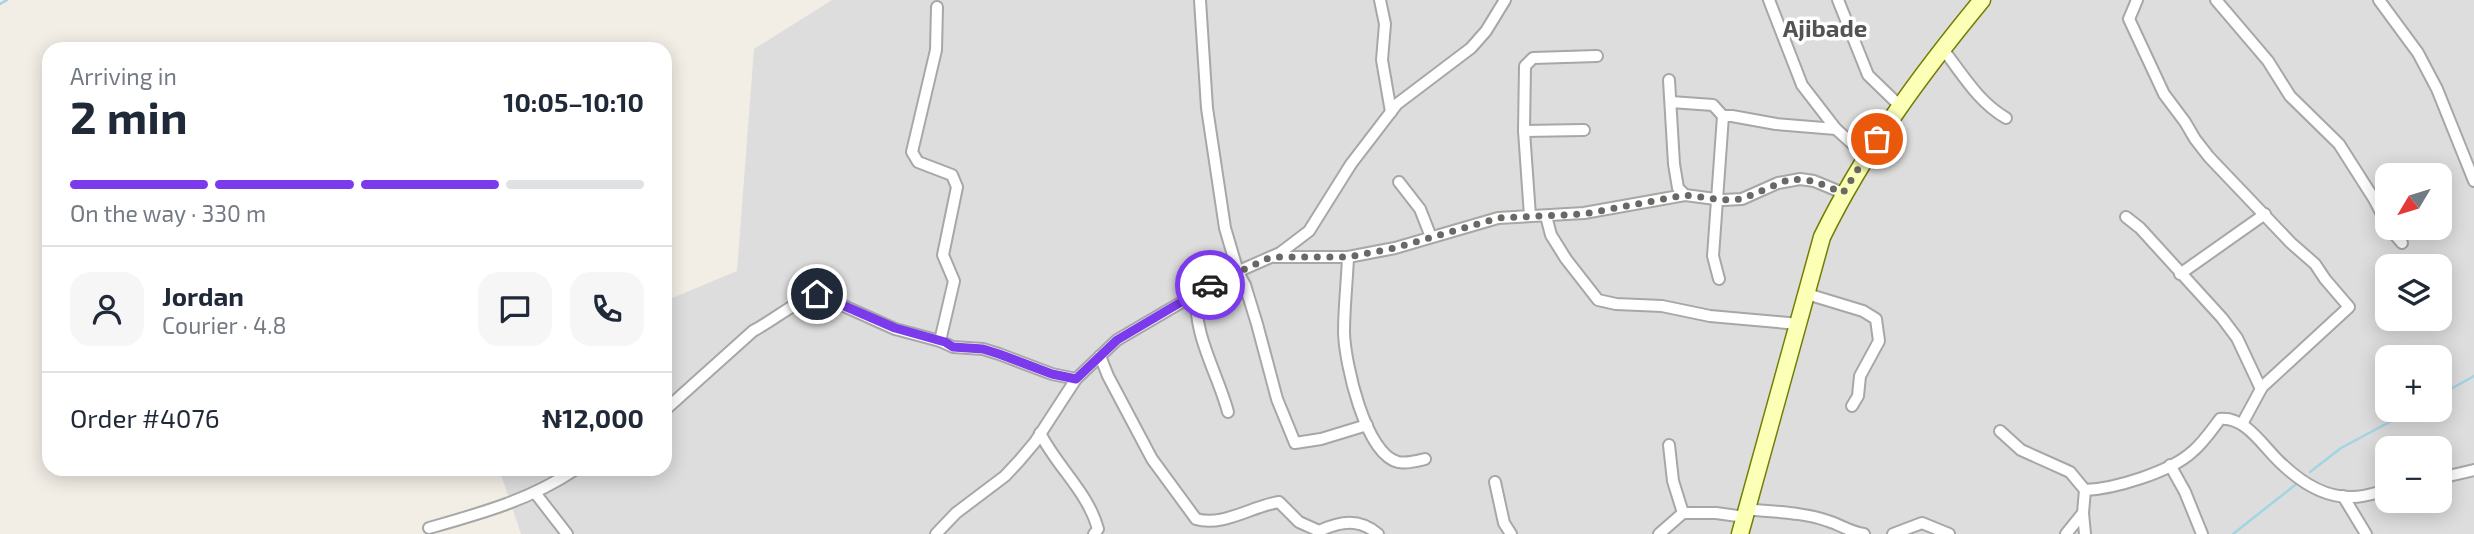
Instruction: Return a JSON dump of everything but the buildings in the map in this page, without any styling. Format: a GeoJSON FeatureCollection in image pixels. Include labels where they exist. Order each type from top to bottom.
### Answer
{"type":"FeatureCollection","features":[{"type":"Feature","properties":{"kind":"main road"},"geometry":{"type":"LineString","coordinates":[[1740,534],[1822,237],[1843,193],[1866,156],[1976,2]]}},
{"type":"Feature","properties":{"kind":"street"},"geometry":{"type":"LineString","coordinates":[[1200,0],[1209,120],[1225,228],[1238,272],[1245,285],[1278,399],[1295,443],[1321,439],[1367,425]]}},
{"type":"Feature","properties":{"kind":"street"},"geometry":{"type":"LineString","coordinates":[[1380,0],[1385,24],[1382,61],[1391,112]]}},
{"type":"Feature","properties":{"kind":"street"},"geometry":{"type":"LineString","coordinates":[[936,534],[969,501],[1005,476],[1040,433],[1076,379],[1117,340],[1223,278],[1291,246],[1309,231],[1351,164],[1391,112],[1409,94],[1471,48],[1486,31],[1505,0]]}},
{"type":"Feature","properties":{"kind":"street"},"geometry":{"type":"LineString","coordinates":[[1769,0],[1802,86],[1836,129],[1866,156]]}},
{"type":"Feature","properties":{"kind":"street"},"geometry":{"type":"LineString","coordinates":[[1838,0],[1868,75],[1900,106]]}},
{"type":"Feature","properties":{"kind":"street"},"geometry":{"type":"LineString","coordinates":[[2137,0],[2129,19],[2164,94],[2209,157],[2291,243],[2315,264],[2349,307],[2261,389],[2242,424]]}},
{"type":"Feature","properties":{"kind":"street"},"geometry":{"type":"LineString","coordinates":[[2216,0],[2268,61],[2290,96],[2339,144],[2375,202]]}},
{"type":"Feature","properties":{"kind":"street"},"geometry":{"type":"LineString","coordinates":[[2379,0],[2418,53],[2437,89],[2474,181]]}},
{"type":"Feature","properties":{"kind":"street"},"geometry":{"type":"LineString","coordinates":[[937,7],[936,50],[912,152],[918,162],[952,175],[957,187],[943,255],[954,281],[940,341]]}},
{"type":"Feature","properties":{"kind":"street"},"geometry":{"type":"LineString","coordinates":[[1942,48],[1974,92],[1992,110],[2006,118]]}},
{"type":"Feature","properties":{"kind":"street"},"geometry":{"type":"LineString","coordinates":[[1530,216],[1524,131],[1525,66],[1533,58],[1597,56]]}},
{"type":"Feature","properties":{"kind":"street"},"geometry":{"type":"LineString","coordinates":[[1669,80],[1676,176],[1678,188],[1685,195]]}},
{"type":"Feature","properties":{"kind":"street"},"geometry":{"type":"LineString","coordinates":[[1671,102],[1713,105],[1723,116],[1836,129]]}},
{"type":"Feature","properties":{"kind":"street"},"geometry":{"type":"LineString","coordinates":[[1719,279],[1713,256],[1723,116]]}},
{"type":"Feature","properties":{"kind":"street"},"geometry":{"type":"LineString","coordinates":[[1524,131],[1584,130]]}},
{"type":"Feature","properties":{"kind":"street"},"geometry":{"type":"LineString","coordinates":[[1271,257],[1348,257],[1395,248],[1498,218],[1584,214],[1685,195],[1717,200],[1742,199],[1790,179],[1814,181],[1843,193]]}},
{"type":"Feature","properties":{"kind":"street"},"geometry":{"type":"LineString","coordinates":[[1399,182],[1420,209],[1431,237]]}},
{"type":"Feature","properties":{"kind":"street"},"geometry":{"type":"LineString","coordinates":[[2180,274],[2265,215]]}},
{"type":"Feature","properties":{"kind":"street"},"geometry":{"type":"LineString","coordinates":[[1546,216],[1551,235],[1598,300],[1616,304],[1662,306],[1710,316],[1799,324]]}},
{"type":"Feature","properties":{"kind":"street"},"geometry":{"type":"LineString","coordinates":[[2126,217],[2140,228],[2222,318],[2237,338],[2261,389]]}},
{"type":"Feature","properties":{"kind":"street"},"geometry":{"type":"LineString","coordinates":[[1348,257],[1344,333],[1346,356],[1367,425],[1378,448],[1388,457],[1398,462],[1425,459]]}},
{"type":"Feature","properties":{"kind":"street"},"geometry":{"type":"LineString","coordinates":[[1197,293],[1197,313],[1203,339],[1228,412]]}},
{"type":"Feature","properties":{"kind":"street"},"geometry":{"type":"LineString","coordinates":[[672,404],[753,331],[793,304],[817,294],[895,328],[953,347],[983,349],[1052,374],[1076,379]]}},
{"type":"Feature","properties":{"kind":"street"},"geometry":{"type":"LineString","coordinates":[[1807,294],[1863,311],[1876,319],[1880,341],[1860,376],[1858,396],[1852,406]]}},
{"type":"Feature","properties":{"kind":"street"},"geometry":{"type":"LineString","coordinates":[[1100,356],[1152,459],[1196,519],[1216,521],[1279,502],[1299,522],[1319,532],[1336,523],[1351,522],[1369,526],[1378,534]]}},
{"type":"Feature","properties":{"kind":"street"},"geometry":{"type":"LineString","coordinates":[[2085,489],[2103,489],[2170,465],[2190,454],[2220,419],[2228,418],[2242,424],[2284,466],[2311,487],[2350,497],[2375,493]]}},
{"type":"Feature","properties":{"kind":"street"},"geometry":{"type":"LineString","coordinates":[[2000,431],[2021,450],[2070,472],[2085,489],[2085,534]]}},
{"type":"Feature","properties":{"kind":"street"},"geometry":{"type":"LineString","coordinates":[[1040,433],[1050,455],[1094,514],[1098,529],[1094,534]]}},
{"type":"Feature","properties":{"kind":"street"},"geometry":{"type":"LineString","coordinates":[[1669,445],[1674,481],[1683,513]]}},
{"type":"Feature","properties":{"kind":"street"},"geometry":{"type":"LineString","coordinates":[[2170,465],[2185,492],[2202,534]]}},
{"type":"Feature","properties":{"kind":"street"},"geometry":{"type":"LineString","coordinates":[[2452,475],[2474,470]]}},
{"type":"Feature","properties":{"kind":"street"},"geometry":{"type":"LineString","coordinates":[[429,528],[516,503],[565,476]]}},
{"type":"Feature","properties":{"kind":"street"},"geometry":{"type":"LineString","coordinates":[[1495,482],[1504,523],[1511,534]]}},
{"type":"Feature","properties":{"kind":"street"},"geometry":{"type":"LineString","coordinates":[[536,494],[568,534]]}},
{"type":"Feature","properties":{"kind":"street"},"geometry":{"type":"LineString","coordinates":[[2343,496],[2366,534]]}},
{"type":"Feature","properties":{"kind":"street"},"geometry":{"type":"LineString","coordinates":[[1659,534],[1683,513],[1746,513],[1815,517],[1851,533],[1864,534]]}},
{"type":"Feature","properties":{"kind":"street"},"geometry":{"type":"LineString","coordinates":[[2066,534],[2083,513]]}},
{"type":"Feature","properties":{"kind":"street"},"geometry":{"type":"LineString","coordinates":[[1893,534],[1922,523],[1949,534]]}},
{"type":"Feature","properties":{"kind":"shaded area"},"geometry":{"type":"Polygon","coordinates":[[[832,0],[2474,0],[2474,534],[521,534],[501,476],[672,476],[672,298],[737,271],[754,49],[832,0]]]}},
{"type":"Feature","properties":{"kind":"waterway"},"geometry":{"type":"LineString","coordinates":[[0,4],[7,0]]}},
{"type":"Feature","properties":{"kind":"waterway"},"geometry":{"type":"LineString","coordinates":[[2452,388],[2474,376]]}},
{"type":"Feature","properties":{"kind":"waterway"},"geometry":{"type":"LineString","coordinates":[[2310,472],[2341,448],[2390,422]]}},
{"type":"Feature","properties":{"kind":"waterway"},"geometry":{"type":"LineString","coordinates":[[2233,534],[2295,485]]}},
{"type":"Feature","properties":{"kind":"way so far"},"geometry":{"type":"LineString","coordinates":[[1210,285],[1271,257],[1348,257],[1395,248],[1498,218],[1584,214],[1685,195],[1723,200],[1742,199],[1790,179],[1814,181],[1843,193],[1877,139]]}},
{"type":"Feature","properties":{"kind":"district","name":"Ajibade"},"geometry":{"type":"Point","coordinates":[1825,27]}},
{"type":"Feature","properties":{"kind":"route"},"geometry":{"type":"LineString","coordinates":[[817,294],[895,328],[945,342],[953,347],[983,349],[1052,374],[1076,379],[1117,340],[1210,285]]}}]}
